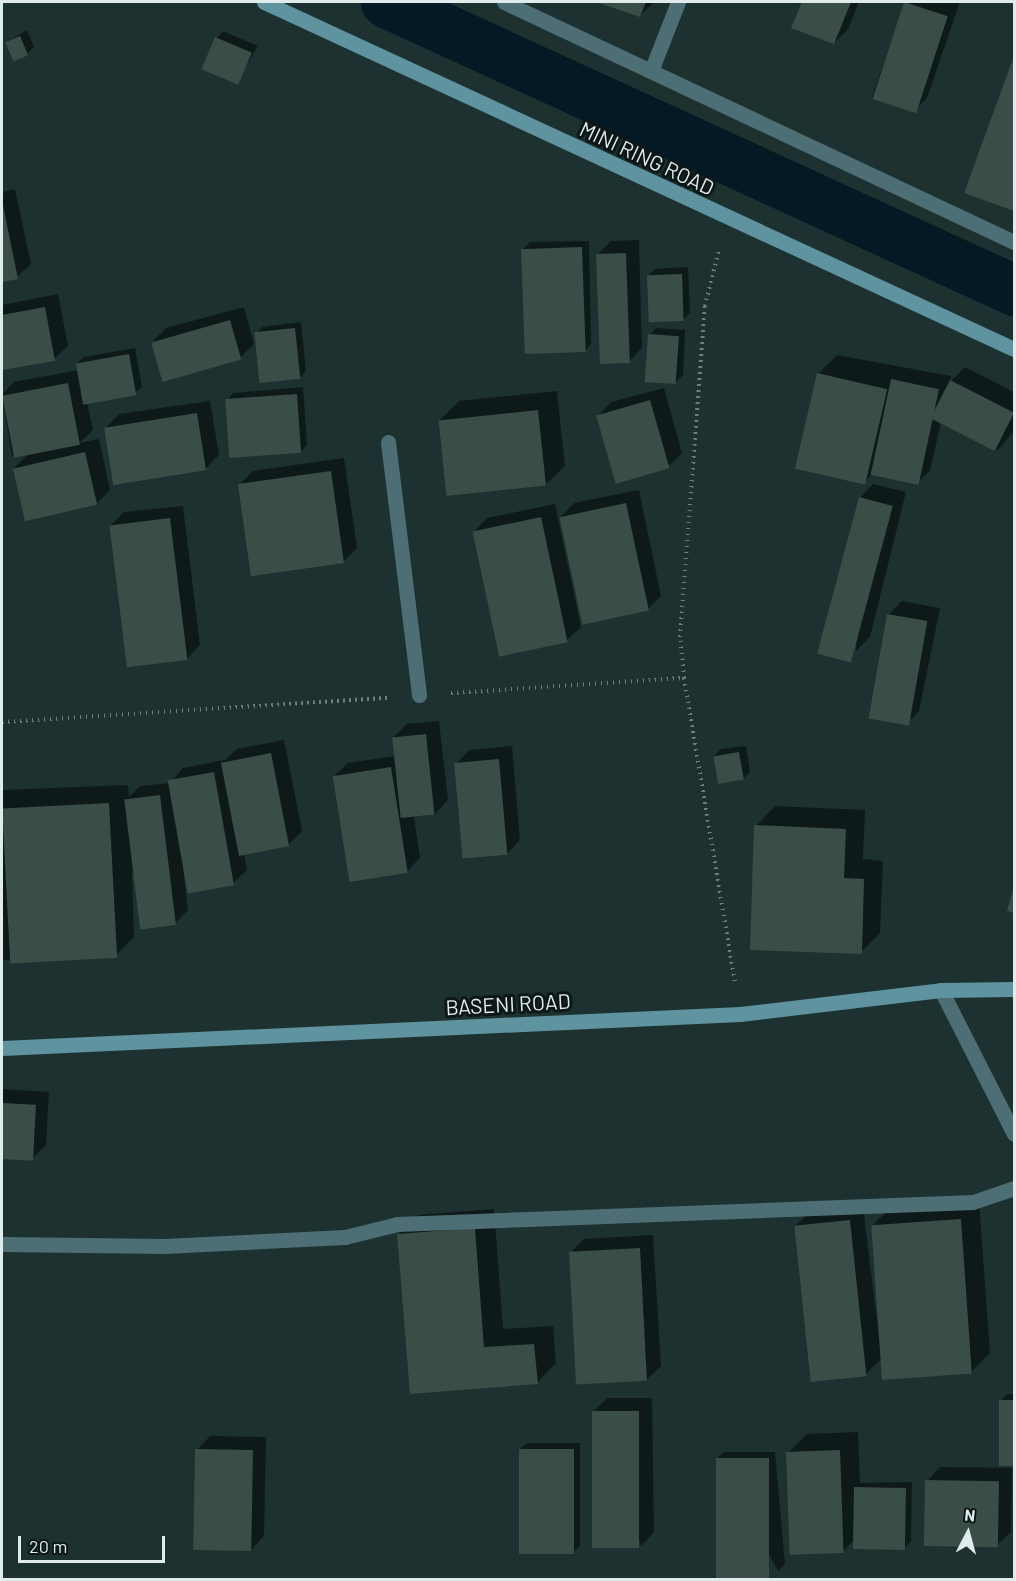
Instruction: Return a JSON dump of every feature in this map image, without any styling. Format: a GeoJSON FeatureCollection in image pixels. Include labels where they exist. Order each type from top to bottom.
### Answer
{"type":"FeatureCollection","features":[{"type":"Feature","properties":{"kind":"street","name":"MINI RING ROAD"},"geometry":{"type":"LineString","coordinates":[[264,2],[726,218],[1014,349]]}},
{"type":"Feature","properties":{"kind":"street"},"geometry":{"type":"LineString","coordinates":[[504,2],[1014,242]]}},
{"type":"Feature","properties":{"kind":"street"},"geometry":{"type":"LineString","coordinates":[[651,71],[678,2]]}},
{"type":"Feature","properties":{"kind":"street"},"geometry":{"type":"LineString","coordinates":[[388,442],[420,695]]}},
{"type":"Feature","properties":{"kind":"street","name":"BASENI ROAD"},"geometry":{"type":"LineString","coordinates":[[2,1048],[741,1014],[942,990],[1014,989]]}},
{"type":"Feature","properties":{"kind":"street"},"geometry":{"type":"LineString","coordinates":[[942,990],[1014,1134]]}},
{"type":"Feature","properties":{"kind":"street"},"geometry":{"type":"LineString","coordinates":[[2,1244],[165,1246],[345,1237],[397,1224],[431,1222],[973,1202],[1014,1188]]}},
{"type":"Feature","properties":{"kind":"path"},"geometry":{"type":"LineString","coordinates":[[726,218],[705,306],[680,637],[684,678],[741,1014]]}},
{"type":"Feature","properties":{"kind":"path"},"geometry":{"type":"LineString","coordinates":[[2,722],[684,678]]}},
{"type":"Feature","properties":{"kind":"building"},"geometry":{"type":"Polygon","coordinates":[[[596,2],[646,2],[640,17],[596,2]]]}},
{"type":"Feature","properties":{"kind":"building"},"geometry":{"type":"Polygon","coordinates":[[[802,2],[851,2],[834,44],[791,28],[802,2]]]}},
{"type":"Feature","properties":{"kind":"building"},"geometry":{"type":"Polygon","coordinates":[[[904,2],[948,16],[916,113],[872,99],[904,2]]]}},
{"type":"Feature","properties":{"kind":"building"},"geometry":{"type":"Polygon","coordinates":[[[20,36],[28,55],[13,62],[5,42],[20,36]]]}},
{"type":"Feature","properties":{"kind":"building"},"geometry":{"type":"Polygon","coordinates":[[[215,37],[252,53],[238,85],[201,69],[215,37]]]}},
{"type":"Feature","properties":{"kind":"building"},"geometry":{"type":"Polygon","coordinates":[[[1014,56],[1014,211],[964,193],[1014,56]]]}},
{"type":"Feature","properties":{"kind":"building"},"geometry":{"type":"Polygon","coordinates":[[[2,205],[18,279],[2,282],[2,205]]]}},
{"type":"Feature","properties":{"kind":"building"},"geometry":{"type":"Polygon","coordinates":[[[582,247],[586,352],[525,354],[521,249],[582,247]]]}},
{"type":"Feature","properties":{"kind":"building"},"geometry":{"type":"Polygon","coordinates":[[[626,253],[630,363],[600,364],[596,254],[626,253]]]}},
{"type":"Feature","properties":{"kind":"building"},"geometry":{"type":"Polygon","coordinates":[[[682,274],[684,321],[649,322],[647,275],[682,274]]]}},
{"type":"Feature","properties":{"kind":"building"},"geometry":{"type":"Polygon","coordinates":[[[45,307],[55,361],[2,370],[2,315],[45,307]]]}},
{"type":"Feature","properties":{"kind":"building"},"geometry":{"type":"Polygon","coordinates":[[[230,320],[241,359],[162,382],[151,343],[230,320]]]}},
{"type":"Feature","properties":{"kind":"building"},"geometry":{"type":"Polygon","coordinates":[[[295,328],[300,379],[260,383],[254,332],[295,328]]]}},
{"type":"Feature","properties":{"kind":"building"},"geometry":{"type":"Polygon","coordinates":[[[648,334],[679,336],[676,384],[645,382],[648,334]]]}},
{"type":"Feature","properties":{"kind":"building"},"geometry":{"type":"Polygon","coordinates":[[[129,354],[136,395],[83,405],[76,363],[129,354]]]}},
{"type":"Feature","properties":{"kind":"building"},"geometry":{"type":"Polygon","coordinates":[[[817,373],[887,389],[865,485],[795,468],[817,373]]]}},
{"type":"Feature","properties":{"kind":"building"},"geometry":{"type":"Polygon","coordinates":[[[891,379],[939,389],[919,485],[871,475],[891,379]]]}},
{"type":"Feature","properties":{"kind":"building"},"geometry":{"type":"Polygon","coordinates":[[[950,380],[1014,413],[995,451],[930,418],[950,380]]]}},
{"type":"Feature","properties":{"kind":"building"},"geometry":{"type":"Polygon","coordinates":[[[68,383],[80,445],[14,458],[2,396],[68,383]]]}},
{"type":"Feature","properties":{"kind":"building"},"geometry":{"type":"Polygon","coordinates":[[[297,394],[301,453],[229,458],[225,399],[297,394]]]}},
{"type":"Feature","properties":{"kind":"building"},"geometry":{"type":"Polygon","coordinates":[[[650,400],[670,468],[616,484],[596,415],[650,400]]]}},
{"type":"Feature","properties":{"kind":"building"},"geometry":{"type":"Polygon","coordinates":[[[538,410],[546,486],[446,496],[439,420],[538,410]]]}},
{"type":"Feature","properties":{"kind":"building"},"geometry":{"type":"Polygon","coordinates":[[[197,413],[206,470],[113,485],[104,428],[197,413]]]}},
{"type":"Feature","properties":{"kind":"building"},"geometry":{"type":"Polygon","coordinates":[[[85,452],[97,505],[25,521],[13,469],[85,452]]]}},
{"type":"Feature","properties":{"kind":"building"},"geometry":{"type":"Polygon","coordinates":[[[331,471],[344,563],[251,576],[238,484],[331,471]]]}},
{"type":"Feature","properties":{"kind":"building"},"geometry":{"type":"Polygon","coordinates":[[[859,497],[893,506],[851,663],[817,653],[859,497]]]}},
{"type":"Feature","properties":{"kind":"building"},"geometry":{"type":"Polygon","coordinates":[[[626,503],[649,611],[582,625],[559,517],[626,503]]]}},
{"type":"Feature","properties":{"kind":"building"},"geometry":{"type":"Polygon","coordinates":[[[541,517],[568,642],[499,657],[473,532],[541,517]]]}},
{"type":"Feature","properties":{"kind":"building"},"geometry":{"type":"Polygon","coordinates":[[[170,518],[187,660],[127,667],[109,525],[170,518]]]}},
{"type":"Feature","properties":{"kind":"building"},"geometry":{"type":"Polygon","coordinates":[[[887,614],[927,621],[909,726],[869,718],[887,614]]]}},
{"type":"Feature","properties":{"kind":"building"},"geometry":{"type":"Polygon","coordinates":[[[426,734],[434,815],[401,818],[392,738],[426,734]]]}},
{"type":"Feature","properties":{"kind":"building"},"geometry":{"type":"Polygon","coordinates":[[[739,752],[744,780],[718,784],[713,757],[739,752]]]}},
{"type":"Feature","properties":{"kind":"building"},"geometry":{"type":"Polygon","coordinates":[[[271,753],[289,846],[239,856],[221,763],[271,753]]]}},
{"type":"Feature","properties":{"kind":"building"},"geometry":{"type":"Polygon","coordinates":[[[499,759],[507,855],[463,859],[454,763],[499,759]]]}},
{"type":"Feature","properties":{"kind":"building"},"geometry":{"type":"Polygon","coordinates":[[[391,767],[408,873],[349,882],[333,776],[391,767]]]}},
{"type":"Feature","properties":{"kind":"building"},"geometry":{"type":"Polygon","coordinates":[[[214,772],[234,885],[188,893],[168,780],[214,772]]]}},
{"type":"Feature","properties":{"kind":"building"},"geometry":{"type":"Polygon","coordinates":[[[160,795],[176,925],[140,929],[124,799],[160,795]]]}},
{"type":"Feature","properties":{"kind":"building"},"geometry":{"type":"Polygon","coordinates":[[[109,803],[117,958],[10,963],[2,809],[109,803]]]}},
{"type":"Feature","properties":{"kind":"building"},"geometry":{"type":"Polygon","coordinates":[[[754,825],[846,829],[844,878],[864,879],[862,954],[750,950],[754,825]]]}},
{"type":"Feature","properties":{"kind":"building"},"geometry":{"type":"Polygon","coordinates":[[[1014,886],[1014,913],[1007,911],[1014,886]]]}},
{"type":"Feature","properties":{"kind":"building"},"geometry":{"type":"Polygon","coordinates":[[[2,1103],[36,1105],[33,1161],[2,1159],[2,1103]]]}},
{"type":"Feature","properties":{"kind":"building"},"geometry":{"type":"Polygon","coordinates":[[[961,1219],[972,1374],[882,1380],[871,1225],[961,1219]]]}},
{"type":"Feature","properties":{"kind":"building"},"geometry":{"type":"Polygon","coordinates":[[[850,1220],[866,1376],[811,1382],[794,1226],[850,1220]]]}},
{"type":"Feature","properties":{"kind":"building"},"geometry":{"type":"Polygon","coordinates":[[[475,1228],[484,1347],[534,1344],[538,1384],[410,1394],[397,1234],[475,1228]]]}},
{"type":"Feature","properties":{"kind":"building"},"geometry":{"type":"Polygon","coordinates":[[[640,1248],[647,1381],[576,1385],[569,1252],[640,1248]]]}},
{"type":"Feature","properties":{"kind":"building"},"geometry":{"type":"Polygon","coordinates":[[[999,1400],[1014,1400],[1014,1466],[999,1466],[999,1400]]]}},
{"type":"Feature","properties":{"kind":"building"},"geometry":{"type":"Polygon","coordinates":[[[592,1411],[639,1411],[639,1548],[592,1548],[592,1411]]]}},
{"type":"Feature","properties":{"kind":"building"},"geometry":{"type":"Polygon","coordinates":[[[195,1449],[253,1450],[251,1551],[193,1550],[195,1449]]]}},
{"type":"Feature","properties":{"kind":"building"},"geometry":{"type":"Polygon","coordinates":[[[519,1449],[574,1449],[574,1554],[519,1554],[519,1449]]]}},
{"type":"Feature","properties":{"kind":"building"},"geometry":{"type":"Polygon","coordinates":[[[840,1450],[844,1553],[790,1555],[786,1452],[840,1450]]]}},
{"type":"Feature","properties":{"kind":"building"},"geometry":{"type":"Polygon","coordinates":[[[716,1458],[769,1458],[769,1578],[716,1578],[716,1458]]]}},
{"type":"Feature","properties":{"kind":"building"},"geometry":{"type":"Polygon","coordinates":[[[925,1480],[999,1481],[998,1547],[924,1546],[925,1480]]]}},
{"type":"Feature","properties":{"kind":"building"},"geometry":{"type":"Polygon","coordinates":[[[854,1487],[906,1488],[905,1550],[853,1549],[854,1487]]]}},
{"type":"Feature","properties":{"kind":"waterway"},"geometry":{"type":"LineString","coordinates":[[386,2],[1014,290]]}}]}
